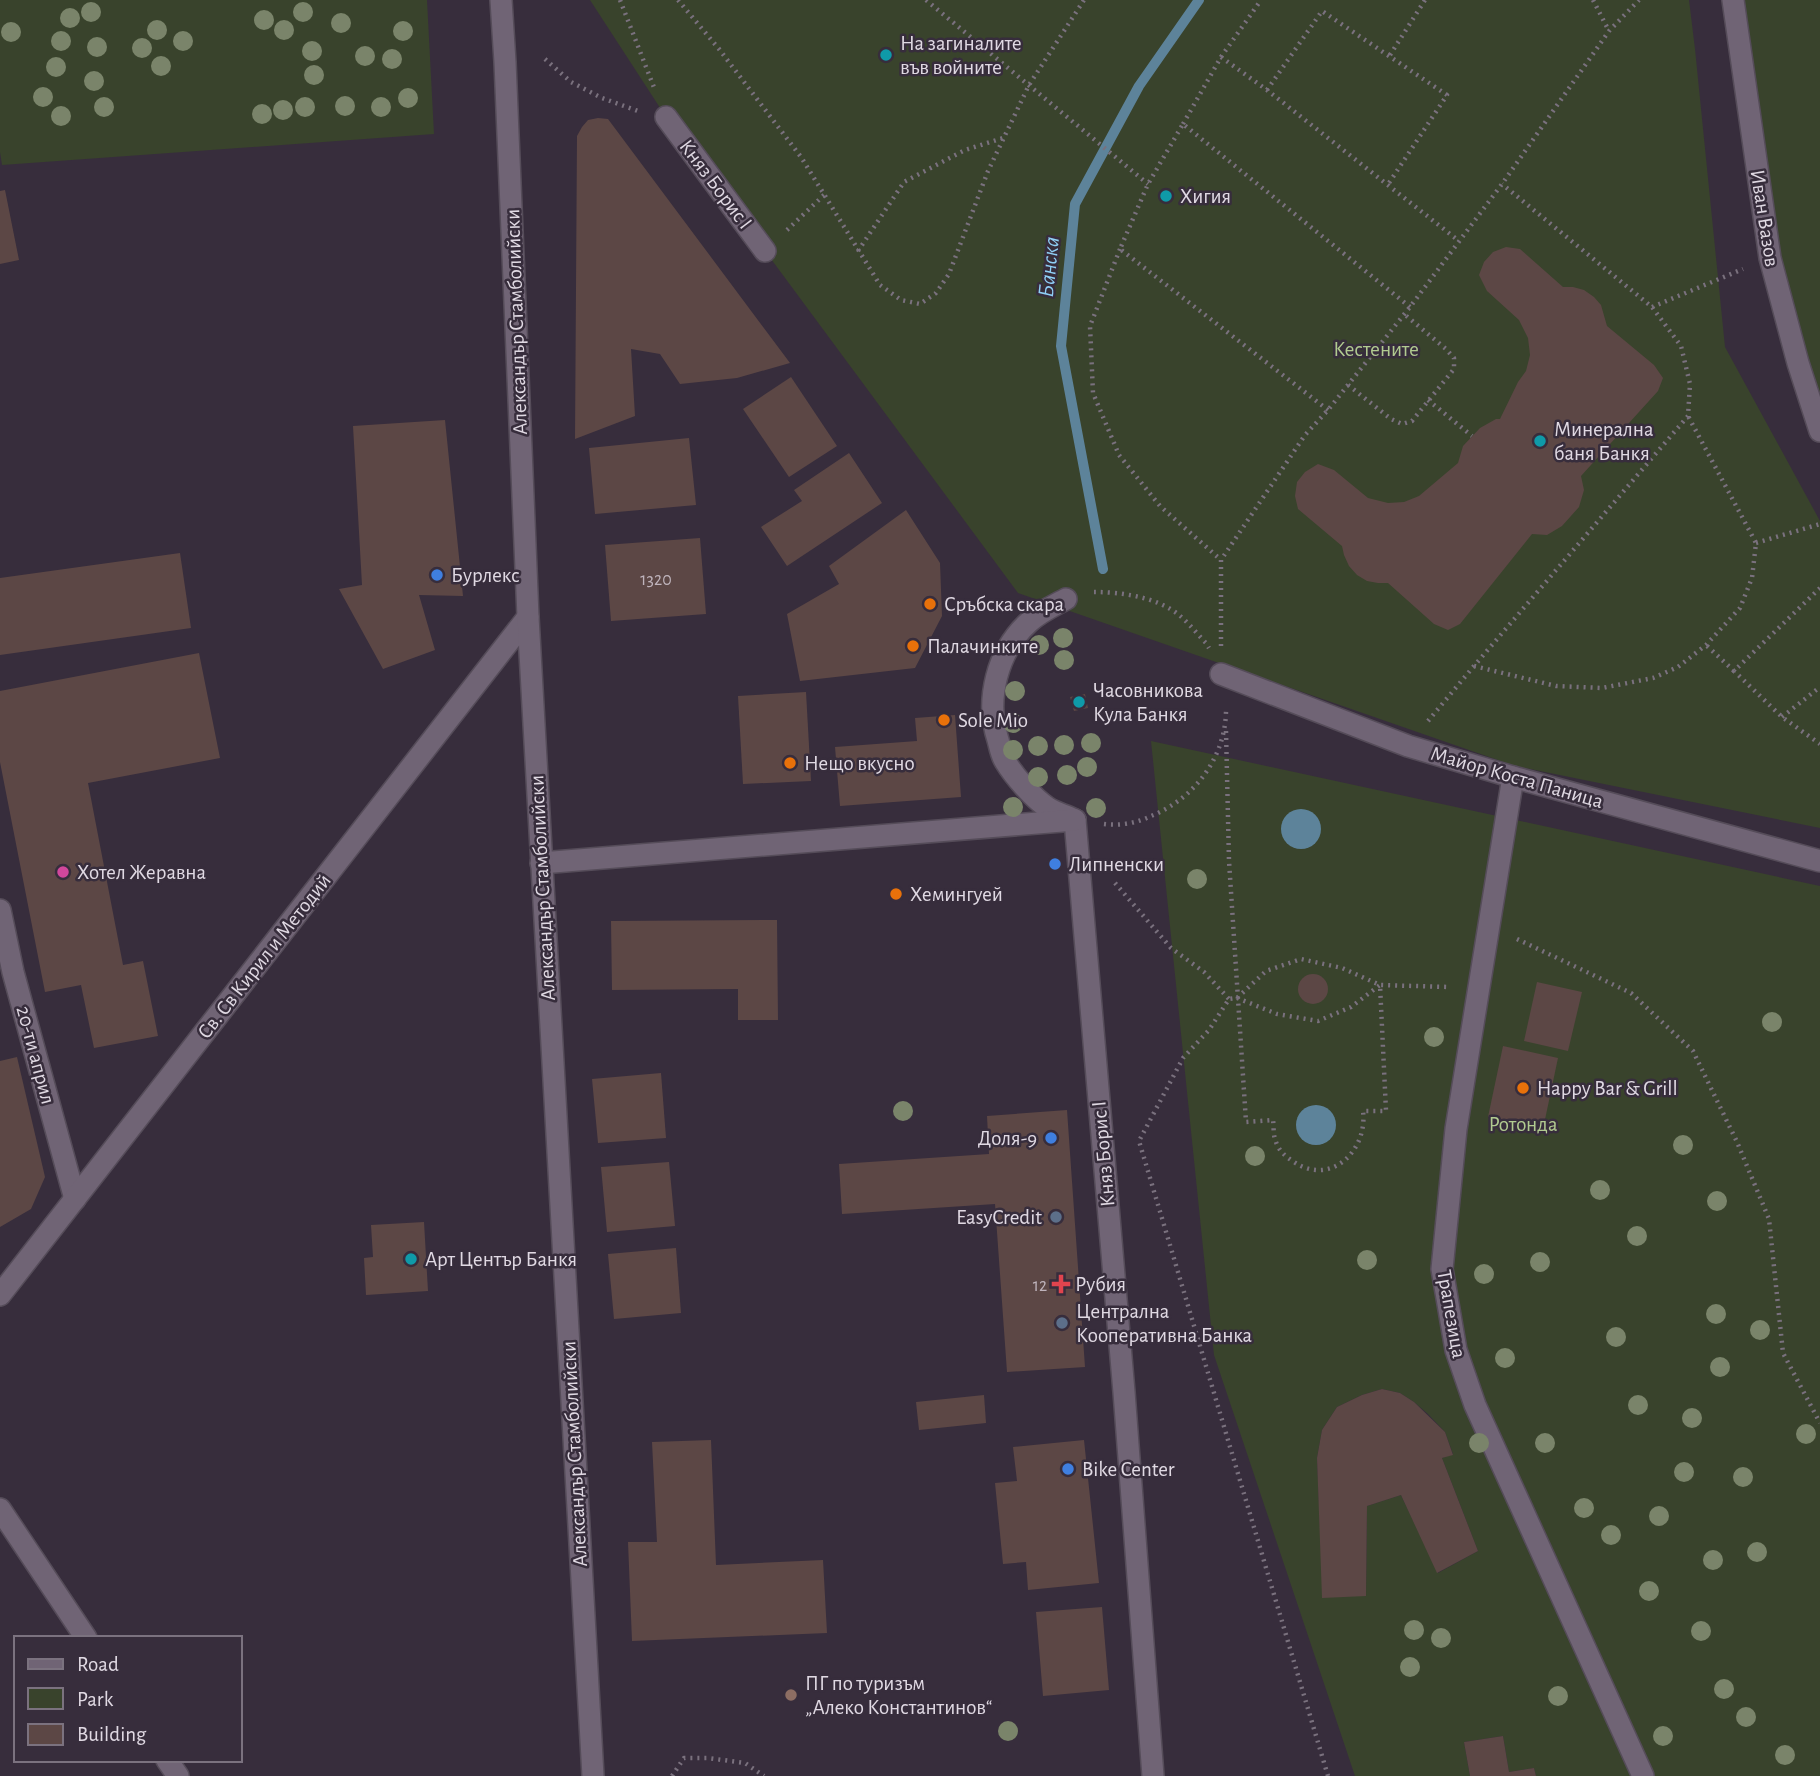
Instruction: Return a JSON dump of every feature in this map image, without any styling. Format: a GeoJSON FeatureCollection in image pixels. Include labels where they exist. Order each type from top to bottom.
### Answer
{"type":"FeatureCollection","features":[{"type":"Feature","properties":{"kind":"street","name":"Александър Стамболийски"},"geometry":{"type":"LineString","coordinates":[[501,0],[528,617],[593,1776]]}},
{"type":"Feature","properties":{"kind":"street","name":"Иван Вазов"},"geometry":{"type":"LineString","coordinates":[[1733,0],[1770,258],[1798,363],[1820,431]]}},
{"type":"Feature","properties":{"kind":"street","name":"Княз Борис I"},"geometry":{"type":"LineString","coordinates":[[666,117],[765,251]]}},
{"type":"Feature","properties":{"kind":"street"},"geometry":{"type":"LineString","coordinates":[[1066,599],[1046,609],[1028,623],[1010,646],[997,672],[992,706],[995,733],[1003,759],[1024,786],[1048,808],[1075,820]]}},
{"type":"Feature","properties":{"kind":"street","name":"Св. Св Кирил и Методий"},"geometry":{"type":"LineString","coordinates":[[0,1295],[528,617]]}},
{"type":"Feature","properties":{"kind":"street","name":"Майор Коста Паница"},"geometry":{"type":"LineString","coordinates":[[1221,674],[1408,746],[1820,861]]}},
{"type":"Feature","properties":{"kind":"street","name":"Трапезица"},"geometry":{"type":"LineString","coordinates":[[1513,777],[1455,1129],[1442,1269],[1456,1350],[1475,1405],[1643,1776]]}},
{"type":"Feature","properties":{"kind":"street","name":"Княз Борис I"},"geometry":{"type":"LineString","coordinates":[[1075,820],[1153,1776]]}},
{"type":"Feature","properties":{"kind":"street"},"geometry":{"type":"LineString","coordinates":[[541,863],[1075,820]]}},
{"type":"Feature","properties":{"kind":"street","name":"20-ти април"},"geometry":{"type":"LineString","coordinates":[[0,910],[13,972],[75,1199]]}},
{"type":"Feature","properties":{"kind":"street"},"geometry":{"type":"LineString","coordinates":[[0,1510],[85,1636]]}},
{"type":"Feature","properties":{"kind":"path"},"geometry":{"type":"LineString","coordinates":[[620,0],[666,117]]}},
{"type":"Feature","properties":{"kind":"path"},"geometry":{"type":"LineString","coordinates":[[678,0],[793,146],[880,285],[901,300],[920,304],[936,293],[948,274],[988,171],[1029,85],[1084,0]]}},
{"type":"Feature","properties":{"kind":"path"},"geometry":{"type":"LineString","coordinates":[[926,0],[1148,184]]}},
{"type":"Feature","properties":{"kind":"path"},"geometry":{"type":"LineString","coordinates":[[1221,560],[1160,506],[1119,455],[1093,393],[1090,326],[1148,184],[1222,57],[1261,0]]}},
{"type":"Feature","properties":{"kind":"path"},"geometry":{"type":"LineString","coordinates":[[1390,55],[1425,0]]}},
{"type":"Feature","properties":{"kind":"path"},"geometry":{"type":"LineString","coordinates":[[1593,0],[1609,31]]}},
{"type":"Feature","properties":{"kind":"path"},"geometry":{"type":"LineString","coordinates":[[1380,985],[1386,1111],[1363,1111],[1360,1138],[1352,1154],[1340,1164],[1318,1170],[1299,1166],[1283,1155],[1275,1141],[1273,1120],[1246,1122],[1229,861],[1226,709],[1221,674],[1221,560],[1305,435],[1348,386],[1410,307],[1502,184],[1609,31],[1639,0]]}},
{"type":"Feature","properties":{"kind":"path"},"geometry":{"type":"LineString","coordinates":[[1267,90],[1322,11],[1447,94],[1387,186]]}},
{"type":"Feature","properties":{"kind":"path"},"geometry":{"type":"LineString","coordinates":[[1222,57],[1459,242]]}},
{"type":"Feature","properties":{"kind":"path"},"geometry":{"type":"LineString","coordinates":[[545,60],[571,82],[602,98],[634,111],[666,117]]}},
{"type":"Feature","properties":{"kind":"path"},"geometry":{"type":"LineString","coordinates":[[1184,124],[1410,307]]}},
{"type":"Feature","properties":{"kind":"path"},"geometry":{"type":"LineString","coordinates":[[858,251],[904,182],[965,150],[1004,137]]}},
{"type":"Feature","properties":{"kind":"path"},"geometry":{"type":"LineString","coordinates":[[1474,666],[1556,686],[1602,688],[1653,678],[1678,667],[1706,645],[1740,608],[1752,578],[1756,543],[1688,416],[1690,384],[1681,346],[1652,307],[1502,184]]}},
{"type":"Feature","properties":{"kind":"path"},"geometry":{"type":"LineString","coordinates":[[765,251],[824,195]]}},
{"type":"Feature","properties":{"kind":"path"},"geometry":{"type":"LineString","coordinates":[[1120,249],[1328,410]]}},
{"type":"Feature","properties":{"kind":"path"},"geometry":{"type":"LineString","coordinates":[[1652,307],[1770,258]]}},
{"type":"Feature","properties":{"kind":"path"},"geometry":{"type":"LineString","coordinates":[[1348,386],[1391,419],[1402,424],[1412,421],[1454,369],[1454,358],[1446,349],[1404,314]]}},
{"type":"Feature","properties":{"kind":"path"},"geometry":{"type":"LineString","coordinates":[[1428,401],[1472,436]]}},
{"type":"Feature","properties":{"kind":"path"},"geometry":{"type":"LineString","coordinates":[[1408,746],[1688,416]]}},
{"type":"Feature","properties":{"kind":"path"},"geometry":{"type":"LineString","coordinates":[[1756,543],[1820,524]]}},
{"type":"Feature","properties":{"kind":"path"},"geometry":{"type":"LineString","coordinates":[[1734,671],[1820,588]]}},
{"type":"Feature","properties":{"kind":"path"},"geometry":{"type":"LineString","coordinates":[[1066,599],[1096,592],[1160,603],[1180,615],[1206,643],[1221,674]]}},
{"type":"Feature","properties":{"kind":"path"},"geometry":{"type":"LineString","coordinates":[[1706,645],[1782,716],[1820,744]]}},
{"type":"Feature","properties":{"kind":"path"},"geometry":{"type":"LineString","coordinates":[[1782,716],[1820,687]]}},
{"type":"Feature","properties":{"kind":"path"},"geometry":{"type":"LineString","coordinates":[[1075,820],[1111,825],[1139,822],[1161,813],[1185,797],[1204,777],[1217,753],[1224,732],[1226,709]]}},
{"type":"Feature","properties":{"kind":"path"},"geometry":{"type":"LineString","coordinates":[[1115,883],[1171,948],[1204,972],[1229,999]]}},
{"type":"Feature","properties":{"kind":"path"},"geometry":{"type":"LineString","coordinates":[[1487,925],[1631,993],[1693,1051],[1737,1142],[1769,1219],[1783,1353],[1820,1423]]}},
{"type":"Feature","properties":{"kind":"path"},"geometry":{"type":"LineString","coordinates":[[1237,998],[1266,971],[1301,959],[1342,968],[1380,985],[1478,988]]}},
{"type":"Feature","properties":{"kind":"path"},"geometry":{"type":"LineString","coordinates":[[1229,999],[1237,998],[1277,1014],[1318,1021],[1351,1007],[1380,985]]}},
{"type":"Feature","properties":{"kind":"path"},"geometry":{"type":"LineString","coordinates":[[1229,999],[1209,1030],[1183,1058],[1139,1141],[1328,1776]]}},
{"type":"Feature","properties":{"kind":"path"},"geometry":{"type":"LineString","coordinates":[[672,1776],[684,1758],[745,1763],[764,1776]]}},
{"type":"Feature","properties":{"kind":"green space"},"geometry":{"type":"Polygon","coordinates":[[[0,0],[427,0],[434,134],[2,165],[0,0]]]}},
{"type":"Feature","properties":{"kind":"green space","name":"Кестените"},"geometry":{"type":"Polygon","coordinates":[[[590,0],[1689,0],[1725,347],[1820,521],[1820,828],[1515,766],[1018,593],[666,117],[590,0]]]}},
{"type":"Feature","properties":{"kind":"green space"},"geometry":{"type":"Polygon","coordinates":[[[1733,0],[1820,0],[1820,431],[1798,363],[1733,0]]]}},
{"type":"Feature","properties":{"kind":"green space","name":"Ротонда"},"geometry":{"type":"Polygon","coordinates":[[[1151,741],[1820,886],[1820,1776],[1536,1776],[1534,1768],[1509,1772],[1503,1736],[1464,1742],[1470,1776],[1355,1776],[1214,1355],[1151,741]],[[1382,1389],[1362,1395],[1337,1407],[1322,1430],[1317,1458],[1323,1597],[1366,1595],[1367,1506],[1401,1495],[1438,1573],[1478,1551],[1442,1458],[1453,1454],[1445,1432],[1428,1414],[1400,1393],[1382,1389]]]}},
{"type":"Feature","properties":{"kind":"water"},"geometry":{"type":"Polygon","coordinates":[[[1301,809],[1309,810],[1315,815],[1320,821],[1320,837],[1315,843],[1309,848],[1301,849],[1293,848],[1287,843],[1282,837],[1281,829],[1282,821],[1287,815],[1293,810],[1301,809]]]}},
{"type":"Feature","properties":{"kind":"water"},"geometry":{"type":"Polygon","coordinates":[[[1316,1105],[1324,1106],[1330,1111],[1335,1117],[1335,1133],[1330,1139],[1324,1144],[1316,1145],[1308,1144],[1302,1139],[1297,1133],[1296,1125],[1297,1117],[1302,1111],[1308,1106],[1316,1105]]]}},
{"type":"Feature","properties":{"kind":"building"},"geometry":{"type":"Polygon","coordinates":[[[608,119],[790,363],[737,378],[680,384],[660,354],[631,349],[635,416],[575,439],[577,136],[588,120],[608,119]]]}},
{"type":"Feature","properties":{"kind":"building"},"geometry":{"type":"Polygon","coordinates":[[[5,190],[19,260],[0,264],[0,191],[5,190]]]}},
{"type":"Feature","properties":{"kind":"building","name":"Минерална баня Банкя"},"geometry":{"type":"Polygon","coordinates":[[[1506,247],[1520,249],[1563,287],[1584,290],[1594,297],[1601,305],[1607,326],[1654,365],[1663,378],[1658,391],[1581,476],[1584,490],[1579,507],[1562,526],[1547,535],[1532,534],[1460,624],[1448,630],[1434,624],[1388,583],[1367,581],[1357,575],[1349,566],[1342,546],[1298,509],[1295,496],[1297,482],[1305,472],[1318,464],[1334,470],[1368,498],[1388,503],[1404,502],[1419,496],[1458,463],[1463,446],[1480,428],[1500,419],[1526,371],[1530,355],[1528,338],[1519,320],[1487,291],[1479,275],[1484,262],[1493,252],[1506,247]]]}},
{"type":"Feature","properties":{"kind":"building"},"geometry":{"type":"Polygon","coordinates":[[[791,377],[837,446],[789,477],[743,409],[791,377]]]}},
{"type":"Feature","properties":{"kind":"building"},"geometry":{"type":"Polygon","coordinates":[[[445,420],[463,596],[419,595],[435,650],[383,669],[339,589],[362,585],[353,426],[445,420]]]}},
{"type":"Feature","properties":{"kind":"building"},"geometry":{"type":"Polygon","coordinates":[[[689,438],[696,505],[595,514],[589,448],[689,438]]]}},
{"type":"Feature","properties":{"kind":"building"},"geometry":{"type":"Polygon","coordinates":[[[849,453],[882,503],[787,566],[761,527],[802,501],[794,490],[849,453]]]}},
{"type":"Feature","properties":{"kind":"building"},"geometry":{"type":"Polygon","coordinates":[[[906,510],[940,563],[942,616],[915,668],[800,681],[787,614],[839,584],[829,566],[906,510]]]}},
{"type":"Feature","properties":{"kind":"building"},"geometry":{"type":"Polygon","coordinates":[[[700,538],[706,614],[611,621],[605,545],[700,538]]]}},
{"type":"Feature","properties":{"kind":"building"},"geometry":{"type":"Polygon","coordinates":[[[180,553],[191,628],[0,655],[0,578],[180,553]]]}},
{"type":"Feature","properties":{"kind":"building","name":"Хотел Жеравна"},"geometry":{"type":"Polygon","coordinates":[[[199,653],[220,758],[88,783],[123,965],[143,961],[158,1036],[94,1048],[81,985],[45,992],[0,762],[0,691],[199,653]]]}},
{"type":"Feature","properties":{"kind":"building"},"geometry":{"type":"Polygon","coordinates":[[[806,692],[811,781],[743,784],[738,696],[806,692]]]}},
{"type":"Feature","properties":{"kind":"building","name":"Часовникова Кула Банкя"},"geometry":{"type":"Polygon","coordinates":[[[1085,694],[1088,708],[1074,711],[1070,697],[1085,694]]]}},
{"type":"Feature","properties":{"kind":"building"},"geometry":{"type":"Polygon","coordinates":[[[955,715],[961,797],[840,806],[835,747],[917,741],[915,718],[955,715]]]}},
{"type":"Feature","properties":{"kind":"building"},"geometry":{"type":"Polygon","coordinates":[[[777,920],[778,1020],[738,1020],[738,989],[612,990],[611,921],[777,920]]]}},
{"type":"Feature","properties":{"kind":"building"},"geometry":{"type":"Polygon","coordinates":[[[1313,974],[1319,975],[1327,983],[1327,995],[1319,1003],[1313,1004],[1307,1003],[1299,995],[1298,989],[1299,983],[1307,975],[1313,974]]]}},
{"type":"Feature","properties":{"kind":"building"},"geometry":{"type":"Polygon","coordinates":[[[1537,982],[1582,992],[1568,1051],[1524,1041],[1537,982]]]}},
{"type":"Feature","properties":{"kind":"building","name":"Happy Bar & Grill"},"geometry":{"type":"Polygon","coordinates":[[[1503,1046],[1558,1058],[1543,1129],[1488,1117],[1503,1046]]]}},
{"type":"Feature","properties":{"kind":"building"},"geometry":{"type":"Polygon","coordinates":[[[17,1057],[45,1177],[31,1209],[0,1227],[0,1061],[17,1057]]]}},
{"type":"Feature","properties":{"kind":"building"},"geometry":{"type":"Polygon","coordinates":[[[661,1073],[666,1138],[598,1143],[592,1079],[661,1073]]]}},
{"type":"Feature","properties":{"kind":"building"},"geometry":{"type":"Polygon","coordinates":[[[1067,1110],[1085,1367],[1007,1372],[995,1204],[842,1214],[839,1164],[989,1154],[987,1116],[1067,1110]]]}},
{"type":"Feature","properties":{"kind":"building"},"geometry":{"type":"Polygon","coordinates":[[[669,1162],[675,1226],[607,1232],[601,1167],[669,1162]]]}},
{"type":"Feature","properties":{"kind":"building"},"geometry":{"type":"Polygon","coordinates":[[[424,1222],[428,1291],[366,1295],[364,1258],[373,1257],[371,1225],[424,1222]]]}},
{"type":"Feature","properties":{"kind":"building"},"geometry":{"type":"Polygon","coordinates":[[[676,1248],[681,1313],[614,1319],[608,1254],[676,1248]]]}},
{"type":"Feature","properties":{"kind":"building"},"geometry":{"type":"Polygon","coordinates":[[[1382,1389],[1400,1393],[1414,1402],[1445,1432],[1453,1455],[1442,1458],[1478,1551],[1437,1573],[1401,1495],[1367,1506],[1366,1596],[1322,1598],[1317,1458],[1322,1430],[1337,1407],[1382,1389]]]}},
{"type":"Feature","properties":{"kind":"building"},"geometry":{"type":"Polygon","coordinates":[[[984,1395],[986,1423],[919,1430],[916,1402],[984,1395]]]}},
{"type":"Feature","properties":{"kind":"building"},"geometry":{"type":"Polygon","coordinates":[[[711,1440],[716,1565],[823,1560],[827,1633],[632,1641],[628,1542],[657,1542],[652,1442],[711,1440]]]}},
{"type":"Feature","properties":{"kind":"building"},"geometry":{"type":"Polygon","coordinates":[[[1084,1440],[1099,1583],[1028,1590],[1026,1562],[1003,1564],[995,1483],[1017,1481],[1013,1447],[1084,1440]]]}},
{"type":"Feature","properties":{"kind":"building"},"geometry":{"type":"Polygon","coordinates":[[[1102,1607],[1109,1690],[1043,1696],[1036,1612],[1102,1607]]]}},
{"type":"Feature","properties":{"kind":"building"},"geometry":{"type":"Polygon","coordinates":[[[1503,1736],[1509,1772],[1534,1768],[1536,1776],[1470,1776],[1464,1742],[1503,1736]]]}},
{"type":"Feature","properties":{"kind":"waterway","name":"Банска"},"geometry":{"type":"LineString","coordinates":[[1103,569],[1061,346],[1075,204],[1139,86],[1199,0]]}},
{"type":"Feature","properties":{"kind":"place","name":"На загиналите във войните"},"geometry":{"type":"Point","coordinates":[886,55]}},
{"type":"Feature","properties":{"kind":"place","name":"Хигия"},"geometry":{"type":"Point","coordinates":[1166,196]}},
{"type":"Feature","properties":{"kind":"place","name":"Минерална баня Банкя"},"geometry":{"type":"Point","coordinates":[1540,441]}},
{"type":"Feature","properties":{"kind":"place","name":"Бурлекс"},"geometry":{"type":"Point","coordinates":[437,575]}},
{"type":"Feature","properties":{"kind":"place","name":"Сръбска скара"},"geometry":{"type":"Point","coordinates":[930,604]}},
{"type":"Feature","properties":{"kind":"place","name":"Палачинките"},"geometry":{"type":"Point","coordinates":[913,646]}},
{"type":"Feature","properties":{"kind":"place","name":"Часовникова Кула Банкя"},"geometry":{"type":"Point","coordinates":[1079,702]}},
{"type":"Feature","properties":{"kind":"place","name":"Sole Mio"},"geometry":{"type":"Point","coordinates":[944,720]}},
{"type":"Feature","properties":{"kind":"place","name":"Нещо вкусно"},"geometry":{"type":"Point","coordinates":[790,763]}},
{"type":"Feature","properties":{"kind":"place","name":"Липненски"},"geometry":{"type":"Point","coordinates":[1055,864]}},
{"type":"Feature","properties":{"kind":"place","name":"Хотел Жеравна"},"geometry":{"type":"Point","coordinates":[63,872]}},
{"type":"Feature","properties":{"kind":"place","name":"Хемингуей"},"geometry":{"type":"Point","coordinates":[896,894]}},
{"type":"Feature","properties":{"kind":"place","name":"Happy Bar & Grill"},"geometry":{"type":"Point","coordinates":[1523,1088]}},
{"type":"Feature","properties":{"kind":"place","name":"Доля-9"},"geometry":{"type":"Point","coordinates":[1051,1138]}},
{"type":"Feature","properties":{"kind":"place","name":"EasyCredit"},"geometry":{"type":"Point","coordinates":[1056,1217]}},
{"type":"Feature","properties":{"kind":"place","name":"Арт Център Банкя"},"geometry":{"type":"Point","coordinates":[411,1259]}},
{"type":"Feature","properties":{"kind":"place","name":"Рубия"},"geometry":{"type":"Point","coordinates":[1061,1284]}},
{"type":"Feature","properties":{"kind":"place","name":"Централна Кооперативна Банка"},"geometry":{"type":"Point","coordinates":[1062,1323]}},
{"type":"Feature","properties":{"kind":"place","name":"Bike Center"},"geometry":{"type":"Point","coordinates":[1068,1469]}},
{"type":"Feature","properties":{"kind":"place","name":"ПГ по туризъм „Алеко Константинов“"},"geometry":{"type":"Point","coordinates":[791,1695]}}]}
